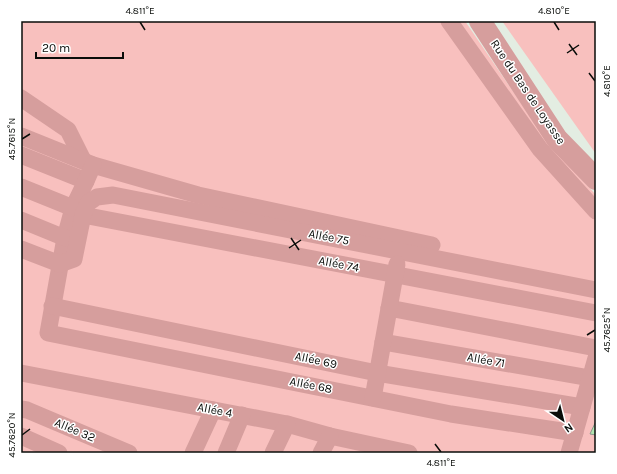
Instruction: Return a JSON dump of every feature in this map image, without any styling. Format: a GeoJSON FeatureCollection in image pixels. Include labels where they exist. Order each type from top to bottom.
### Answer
{"type":"FeatureCollection","features":[{"type":"Feature","properties":{"kind":"street","name":"Rue du Bas de Loyasse"},"geometry":{"type":"LineString","coordinates":[[480,21],[557,139],[596,179]]}},
{"type":"Feature","properties":{"kind":"lane"},"geometry":{"type":"LineString","coordinates":[[449,21],[540,149],[596,211]]}},
{"type":"Feature","properties":{"kind":"lane"},"geometry":{"type":"LineString","coordinates":[[21,98],[68,130],[88,162],[86,181],[78,211],[65,238],[52,306]]}},
{"type":"Feature","properties":{"kind":"lane"},"geometry":{"type":"LineString","coordinates":[[21,136],[88,162],[198,194],[400,244],[593,281],[596,289]]}},
{"type":"Feature","properties":{"kind":"lane"},"geometry":{"type":"LineString","coordinates":[[21,155],[86,181]]}},
{"type":"Feature","properties":{"kind":"lane","name":"Allée 74"},"geometry":{"type":"LineString","coordinates":[[21,187],[78,211],[395,275],[596,313]]}},
{"type":"Feature","properties":{"kind":"lane","name":"Allée 75"},"geometry":{"type":"LineString","coordinates":[[60,264],[74,259],[78,211],[96,197],[113,195],[400,244]]}},
{"type":"Feature","properties":{"kind":"lane"},"geometry":{"type":"LineString","coordinates":[[21,220],[65,238]]}},
{"type":"Feature","properties":{"kind":"lane"},"geometry":{"type":"LineString","coordinates":[[373,398],[400,244]]}},
{"type":"Feature","properties":{"kind":"lane"},"geometry":{"type":"LineString","coordinates":[[21,249],[60,264]]}},
{"type":"Feature","properties":{"kind":"lane","name":"Allée 68"},"geometry":{"type":"LineString","coordinates":[[52,306],[48,333],[451,414],[575,433]]}},
{"type":"Feature","properties":{"kind":"lane","name":"Allée 69"},"geometry":{"type":"LineString","coordinates":[[52,306],[377,373],[582,407]]}},
{"type":"Feature","properties":{"kind":"lane"},"geometry":{"type":"LineString","coordinates":[[389,308],[596,348]]}},
{"type":"Feature","properties":{"kind":"lane","name":"Allée 71"},"geometry":{"type":"LineString","coordinates":[[383,342],[590,378]]}},
{"type":"Feature","properties":{"kind":"lane"},"geometry":{"type":"LineString","coordinates":[[569,453],[596,358]]}},
{"type":"Feature","properties":{"kind":"lane","name":"Allée 4"},"geometry":{"type":"LineString","coordinates":[[21,373],[287,424],[330,436],[404,453]]}},
{"type":"Feature","properties":{"kind":"lane","name":"Allée 32"},"geometry":{"type":"LineString","coordinates":[[21,409],[27,410],[129,453]]}},
{"type":"Feature","properties":{"kind":"lane"},"geometry":{"type":"LineString","coordinates":[[193,453],[214,410]]}},
{"type":"Feature","properties":{"kind":"lane"},"geometry":{"type":"LineString","coordinates":[[226,453],[242,415]]}},
{"type":"Feature","properties":{"kind":"lane"},"geometry":{"type":"LineString","coordinates":[[273,453],[287,424]]}},
{"type":"Feature","properties":{"kind":"lane"},"geometry":{"type":"LineString","coordinates":[[21,436],[58,453]]}},
{"type":"Feature","properties":{"kind":"lane"},"geometry":{"type":"LineString","coordinates":[[321,453],[330,436]]}},
{"type":"Feature","properties":{"kind":"shaded area"},"geometry":{"type":"Polygon","coordinates":[[[21,21],[465,21],[549,144],[596,195],[596,453],[21,453],[21,21]]]}},
{"type":"Feature","properties":{"kind":"shaded area"},"geometry":{"type":"Polygon","coordinates":[[[502,21],[596,21],[596,154],[502,21]]]}},
{"type":"Feature","properties":{"kind":"building"},"geometry":{"type":"Polygon","coordinates":[[[596,421],[596,435],[590,434],[596,421]]]}}]}
